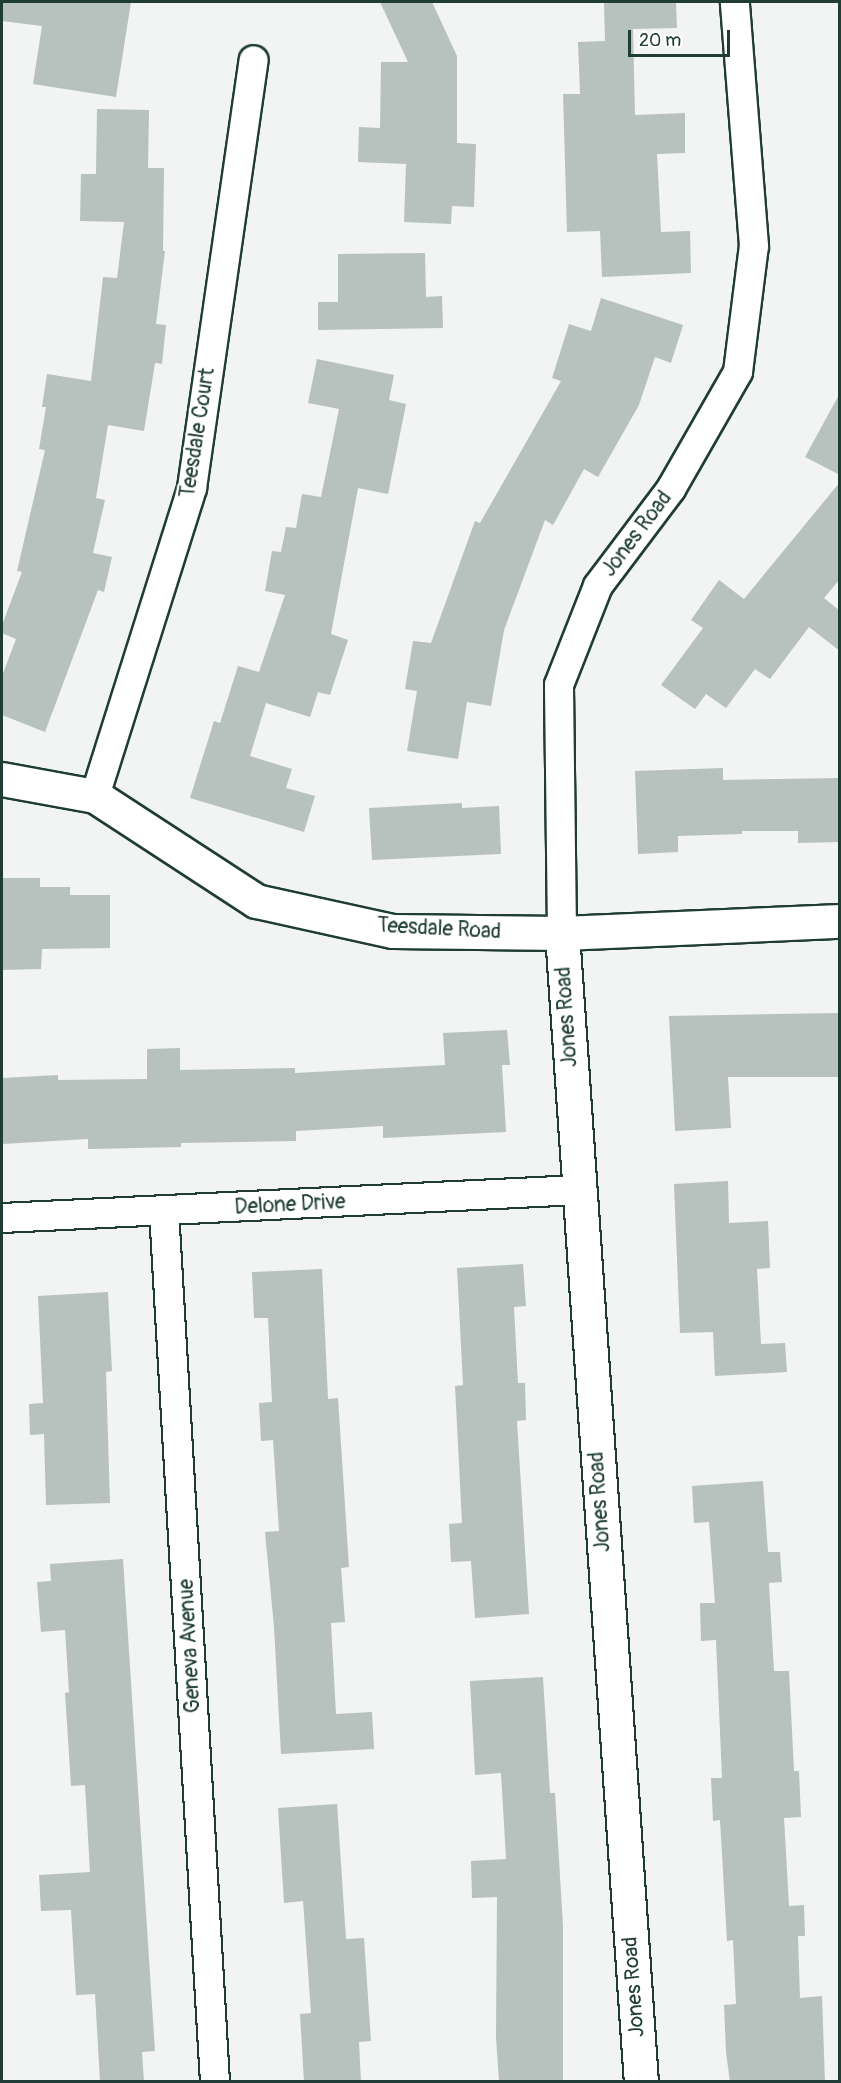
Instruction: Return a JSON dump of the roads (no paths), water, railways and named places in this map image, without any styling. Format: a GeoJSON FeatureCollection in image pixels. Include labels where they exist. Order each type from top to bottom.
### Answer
{"type":"FeatureCollection","features":[{"type":"Feature","properties":{"kind":"street","name":"Jones Road"},"geometry":{"type":"LineString","coordinates":[[641,2082],[562,933],[559,685],[598,586],[671,489],[738,372],[754,246],[735,2]]}},
{"type":"Feature","properties":{"kind":"street","name":"Teesdale Court"},"geometry":{"type":"LineString","coordinates":[[95,796],[192,488],[254,60]]}},
{"type":"Feature","properties":{"kind":"street","name":"Teesdale Road"},"geometry":{"type":"LineString","coordinates":[[2,779],[95,796],[256,901],[393,931],[562,933],[840,921]]}},
{"type":"Feature","properties":{"kind":"street","name":"Delone Drive"},"geometry":{"type":"LineString","coordinates":[[2,1218],[578,1190]]}},
{"type":"Feature","properties":{"kind":"street","name":"Geneva Avenue"},"geometry":{"type":"LineString","coordinates":[[164,1211],[215,2082]]}}]}
